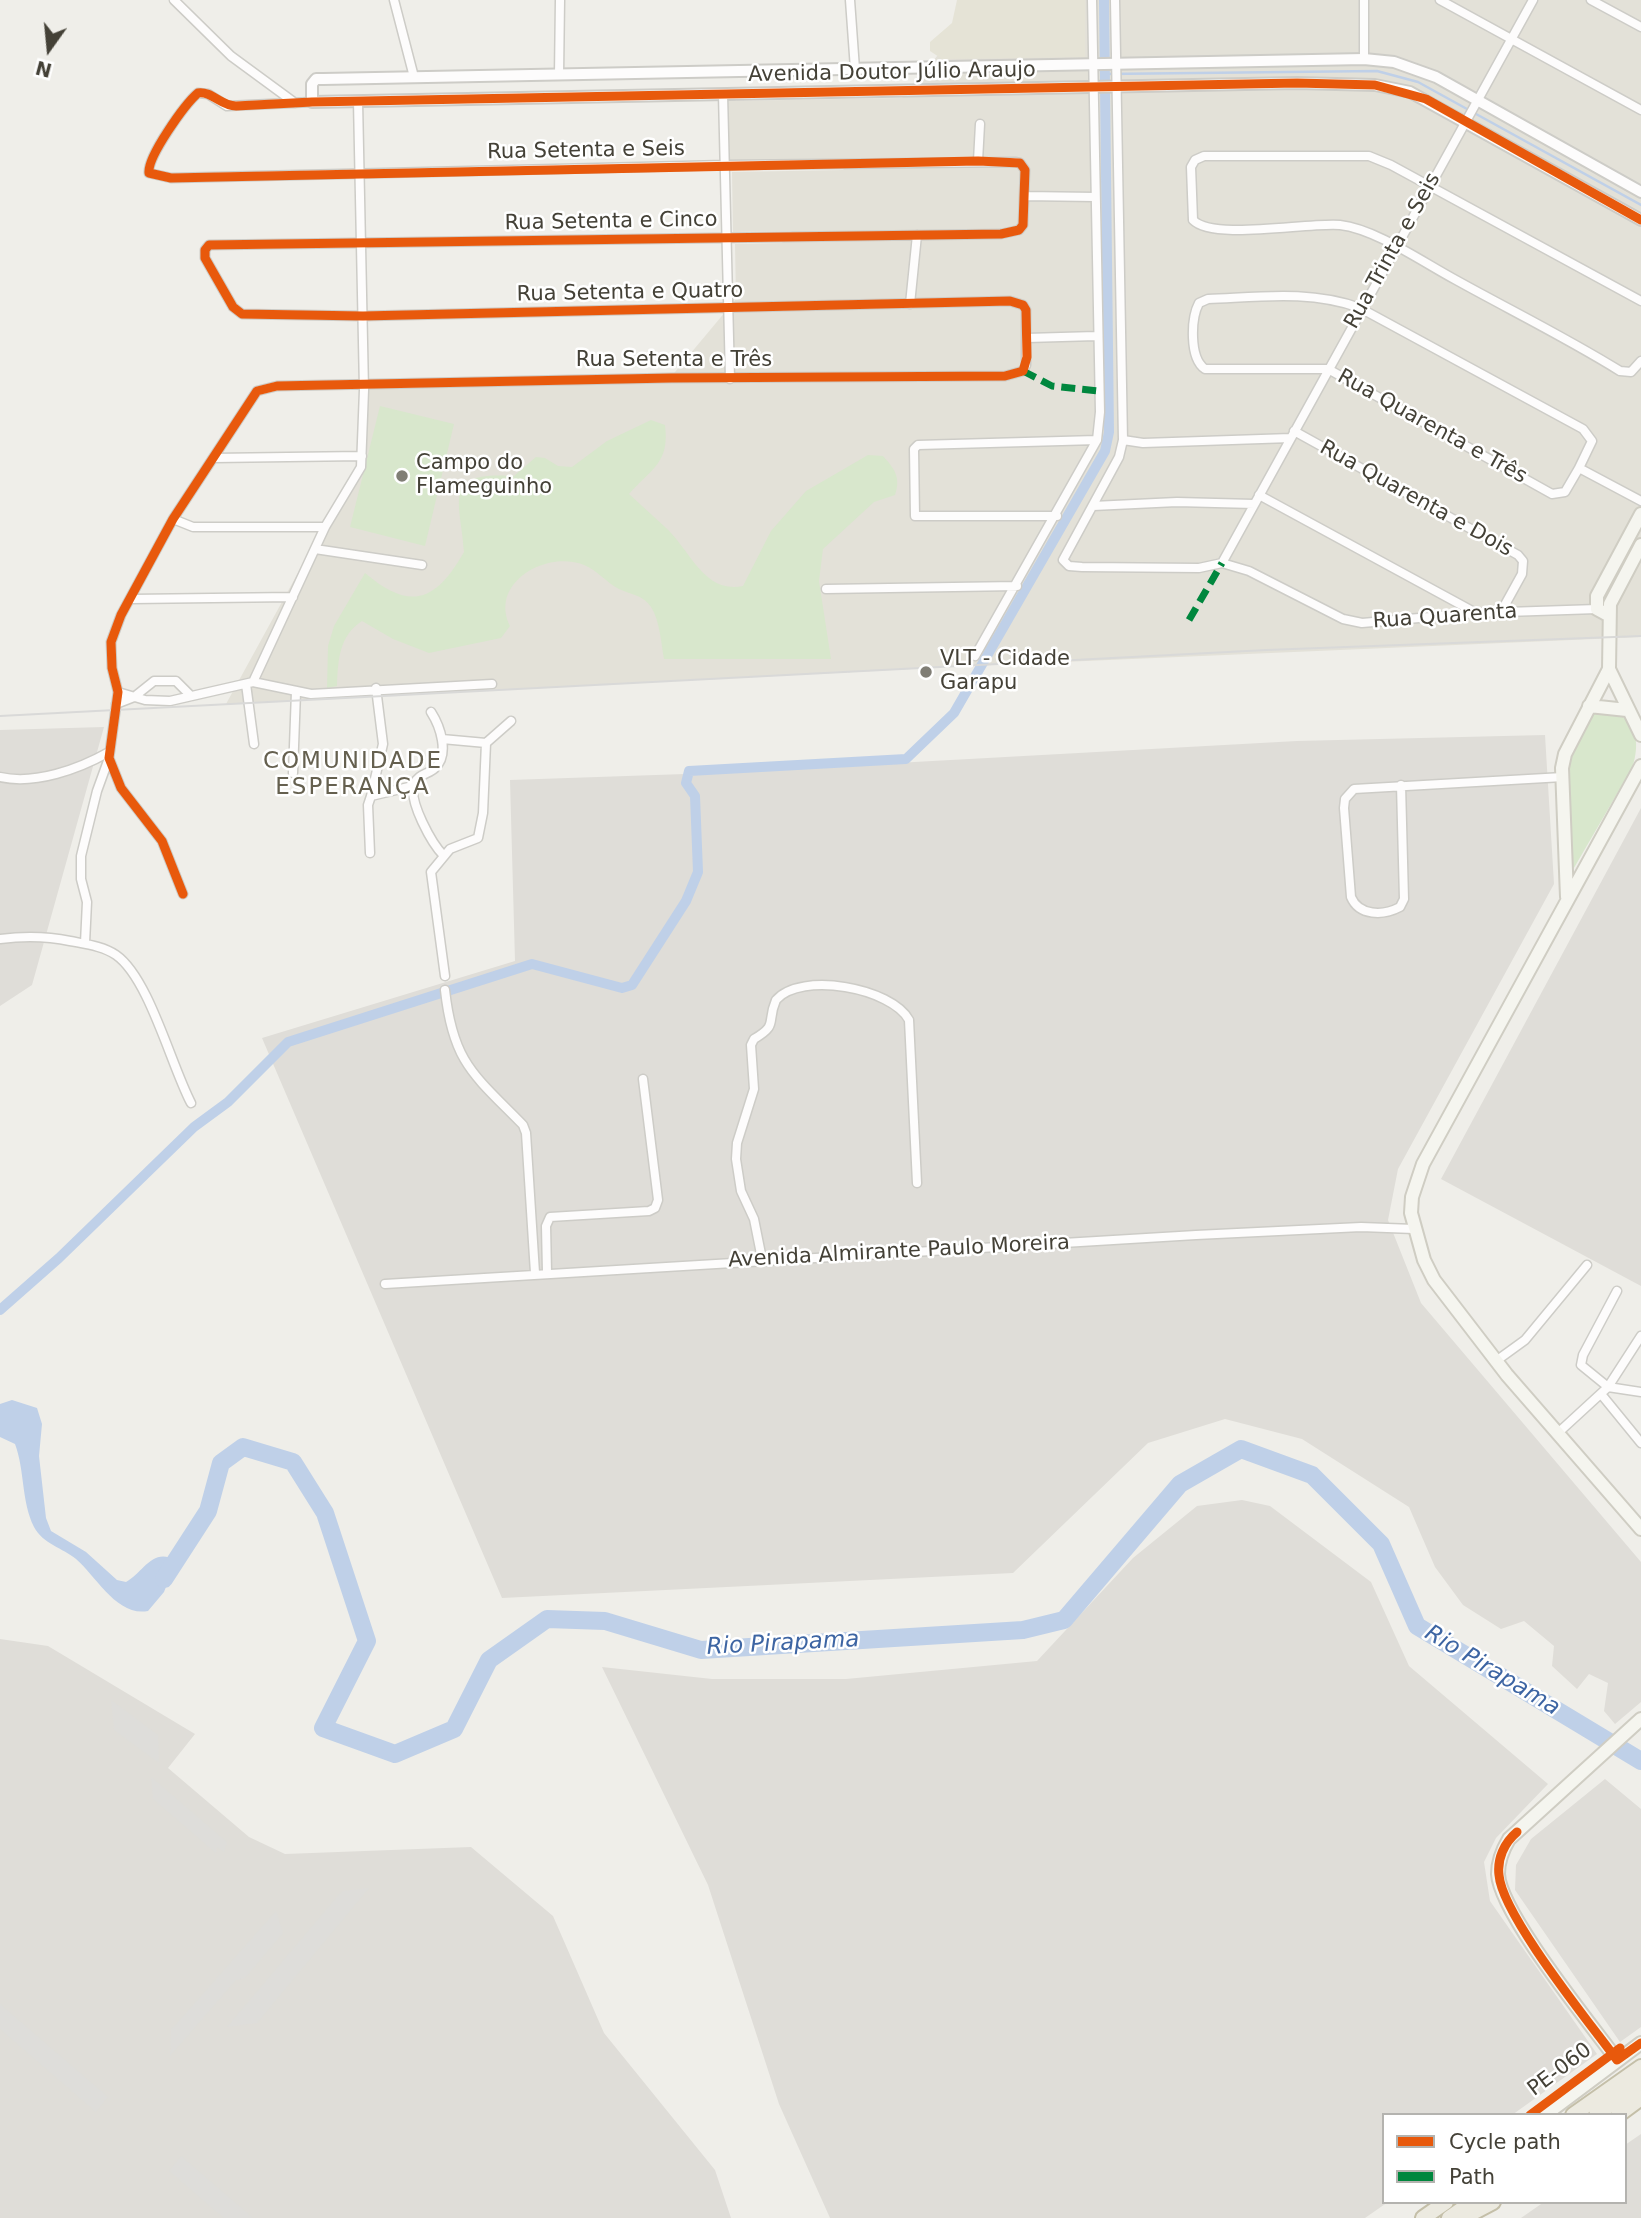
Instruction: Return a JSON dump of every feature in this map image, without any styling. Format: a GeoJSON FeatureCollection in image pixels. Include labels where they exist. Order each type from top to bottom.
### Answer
{"type":"FeatureCollection","features":[{"type":"Feature","properties":{"kind":"highway","name":"PE-060"},"geometry":{"type":"LineString","coordinates":[[1576,2113],[1641,2067]]}},
{"type":"Feature","properties":{"kind":"highway"},"geometry":{"type":"LineString","coordinates":[[1599,2113],[1641,2082]]}},
{"type":"Feature","properties":{"kind":"highway"},"geometry":{"type":"LineString","coordinates":[[1621,2113],[1641,2098]]}},
{"type":"Feature","properties":{"kind":"highway"},"geometry":{"type":"LineString","coordinates":[[1423,2218],[1443,2204]]}},
{"type":"Feature","properties":{"kind":"highway"},"geometry":{"type":"LineString","coordinates":[[1449,2218],[1469,2204]]}},
{"type":"Feature","properties":{"kind":"highway"},"geometry":{"type":"LineString","coordinates":[[1463,2218],[1489,2204]]}},
{"type":"Feature","properties":{"kind":"main road"},"geometry":{"type":"LineString","coordinates":[[1641,514],[1601,586],[1609,669],[1641,735]]}},
{"type":"Feature","properties":{"kind":"main road"},"geometry":{"type":"LineString","coordinates":[[1602,612],[1641,545]]}},
{"type":"Feature","properties":{"kind":"main road"},"geometry":{"type":"LineString","coordinates":[[1567,897],[1563,777],[1565,754],[1609,669]]}},
{"type":"Feature","properties":{"kind":"main road"},"geometry":{"type":"LineString","coordinates":[[1589,706],[1627,710]]}},
{"type":"Feature","properties":{"kind":"main road"},"geometry":{"type":"LineString","coordinates":[[1641,766],[1423,1164],[1412,1198],[1414,1229],[1434,1280],[1496,1361],[1641,1529]]}},
{"type":"Feature","properties":{"kind":"main road"},"geometry":{"type":"LineString","coordinates":[[1617,2060],[1509,1909],[1498,1875],[1500,1857],[1509,1839],[1640,1720]]}},
{"type":"Feature","properties":{"kind":"main road"},"geometry":{"type":"LineString","coordinates":[[1548,2113],[1641,2043]]}},
{"type":"Feature","properties":{"kind":"main road"},"geometry":{"type":"LineString","coordinates":[[1415,2218],[1432,2204]]}},
{"type":"Feature","properties":{"kind":"street"},"geometry":{"type":"LineString","coordinates":[[174,0],[231,56],[295,103],[312,102]]}},
{"type":"Feature","properties":{"kind":"street"},"geometry":{"type":"LineString","coordinates":[[394,0],[414,78]]}},
{"type":"Feature","properties":{"kind":"street"},"geometry":{"type":"LineString","coordinates":[[559,75],[560,0]]}},
{"type":"Feature","properties":{"kind":"street"},"geometry":{"type":"LineString","coordinates":[[850,0],[855,69]]}},
{"type":"Feature","properties":{"kind":"street"},"geometry":{"type":"LineString","coordinates":[[975,656],[1057,516],[1097,440],[1100,412],[1096,336],[1092,0]]}},
{"type":"Feature","properties":{"kind":"street"},"geometry":{"type":"LineString","coordinates":[[1115,0],[1123,440],[1119,457],[1093,506],[1065,550],[1065,564],[1082,567],[1199,568],[1222,562]]}},
{"type":"Feature","properties":{"kind":"street"},"geometry":{"type":"LineString","coordinates":[[1364,0],[1364,59]]}},
{"type":"Feature","properties":{"kind":"street"},"geometry":{"type":"LineString","coordinates":[[1440,0],[1641,110]]}},
{"type":"Feature","properties":{"kind":"street","name":"Rua Trinta e Seis"},"geometry":{"type":"LineString","coordinates":[[1222,562],[1360,308],[1533,0]]}},
{"type":"Feature","properties":{"kind":"street"},"geometry":{"type":"LineString","coordinates":[[1591,0],[1641,27]]}},
{"type":"Feature","properties":{"kind":"street"},"geometry":{"type":"LineString","coordinates":[[1116,76],[1364,59],[1417,69],[1474,103],[1641,192]]}},
{"type":"Feature","properties":{"kind":"street","name":"Avenida Doutor Júlio Araujo"},"geometry":{"type":"LineString","coordinates":[[1116,76],[1094,88],[312,102],[312,84],[316,79],[1093,64],[1116,76],[1374,85],[1410,92],[1466,117],[1641,220]]}},
{"type":"Feature","properties":{"kind":"street","name":"Rua Setenta e Seis"},"geometry":{"type":"LineString","coordinates":[[295,103],[226,106],[202,92],[192,97],[150,161],[149,173],[171,178],[978,161],[1020,163],[1023,166],[1024,197]]}},
{"type":"Feature","properties":{"kind":"street"},"geometry":{"type":"LineString","coordinates":[[723,94],[730,379]]}},
{"type":"Feature","properties":{"kind":"street"},"geometry":{"type":"LineString","coordinates":[[254,744],[249,683],[326,527],[356,479],[362,456],[364,384],[358,101]]}},
{"type":"Feature","properties":{"kind":"street"},"geometry":{"type":"LineString","coordinates":[[978,161],[980,124]]}},
{"type":"Feature","properties":{"kind":"street"},"geometry":{"type":"LineString","coordinates":[[1641,301],[1369,156],[1204,156],[1195,160],[1190,179],[1193,220],[1206,228],[1342,225],[1396,247],[1620,372],[1631,372],[1641,360]]}},
{"type":"Feature","properties":{"kind":"street"},"geometry":{"type":"LineString","coordinates":[[1024,197],[1095,197]]}},
{"type":"Feature","properties":{"kind":"street","name":"Rua Setenta e Cinco"},"geometry":{"type":"LineString","coordinates":[[237,311],[205,258],[205,250],[215,245],[1001,234],[1019,230],[1024,217],[1024,197]]}},
{"type":"Feature","properties":{"kind":"street"},"geometry":{"type":"LineString","coordinates":[[910,304],[917,235]]}},
{"type":"Feature","properties":{"kind":"street","name":"Rua Quarenta e Três"},"geometry":{"type":"LineString","coordinates":[[1360,308],[1336,299],[1309,295],[1208,299],[1199,303],[1195,310],[1195,351],[1199,364],[1205,369],[1328,369],[1552,494],[1565,492],[1580,468]]}},
{"type":"Feature","properties":{"kind":"street","name":"Rua Setenta e Quatro"},"geometry":{"type":"LineString","coordinates":[[237,311],[253,316],[363,316],[729,310],[1003,300],[1023,305]]}},
{"type":"Feature","properties":{"kind":"street","name":"Rua Setenta e Três"},"geometry":{"type":"LineString","coordinates":[[214,458],[257,391],[277,386],[1016,374],[1023,372],[1026,365],[1027,317],[1023,305]]}},
{"type":"Feature","properties":{"kind":"street"},"geometry":{"type":"LineString","coordinates":[[1360,308],[1583,429],[1592,441],[1580,468],[1641,501]]}},
{"type":"Feature","properties":{"kind":"street"},"geometry":{"type":"LineString","coordinates":[[1027,338],[1096,336]]}},
{"type":"Feature","properties":{"kind":"street"},"geometry":{"type":"LineString","coordinates":[[1123,440],[1143,443],[1293,434]]}},
{"type":"Feature","properties":{"kind":"street","name":"Rua Quarenta e Dois"},"geometry":{"type":"LineString","coordinates":[[1293,434],[1518,555],[1523,561],[1522,574],[1501,612]]}},
{"type":"Feature","properties":{"kind":"street"},"geometry":{"type":"LineString","coordinates":[[1057,516],[915,516],[914,449],[918,445],[1097,440]]}},
{"type":"Feature","properties":{"kind":"street"},"geometry":{"type":"LineString","coordinates":[[85,943],[88,914],[80,879],[81,856],[109,755],[118,692],[112,668],[111,642],[121,615],[173,519],[214,458],[362,456]]}},
{"type":"Feature","properties":{"kind":"street"},"geometry":{"type":"LineString","coordinates":[[1259,495],[1476,613]]}},
{"type":"Feature","properties":{"kind":"street"},"geometry":{"type":"LineString","coordinates":[[1093,506],[1177,502],[1254,504]]}},
{"type":"Feature","properties":{"kind":"street"},"geometry":{"type":"LineString","coordinates":[[173,519],[201,528],[326,527]]}},
{"type":"Feature","properties":{"kind":"street"},"geometry":{"type":"LineString","coordinates":[[315,549],[422,565]]}},
{"type":"Feature","properties":{"kind":"street","name":"Rua Quarenta"},"geometry":{"type":"LineString","coordinates":[[1222,562],[1249,571],[1353,622],[1476,613],[1602,612]]}},
{"type":"Feature","properties":{"kind":"street"},"geometry":{"type":"LineString","coordinates":[[826,589],[1017,586]]}},
{"type":"Feature","properties":{"kind":"street"},"geometry":{"type":"LineString","coordinates":[[132,598],[293,597]]}},
{"type":"Feature","properties":{"kind":"street"},"geometry":{"type":"LineString","coordinates":[[116,705],[134,697],[154,681],[167,679],[176,681],[191,696]]}},
{"type":"Feature","properties":{"kind":"street"},"geometry":{"type":"LineString","coordinates":[[118,692],[134,697],[170,701],[249,683],[296,692],[492,684]]}},
{"type":"Feature","properties":{"kind":"street"},"geometry":{"type":"LineString","coordinates":[[370,853],[368,805],[383,744],[376,688]]}},
{"type":"Feature","properties":{"kind":"street"},"geometry":{"type":"LineString","coordinates":[[293,773],[296,692]]}},
{"type":"Feature","properties":{"kind":"street"},"geometry":{"type":"LineString","coordinates":[[431,712],[442,739],[440,761],[435,768],[419,777],[413,786],[417,811],[432,842],[444,856]]}},
{"type":"Feature","properties":{"kind":"street"},"geometry":{"type":"LineString","coordinates":[[445,976],[430,878],[432,868],[456,845],[478,838],[486,743],[511,721]]}},
{"type":"Feature","properties":{"kind":"street"},"geometry":{"type":"LineString","coordinates":[[442,739],[486,743]]}},
{"type":"Feature","properties":{"kind":"street"},"geometry":{"type":"LineString","coordinates":[[0,777],[38,776],[81,768],[109,755]]}},
{"type":"Feature","properties":{"kind":"street"},"geometry":{"type":"LineString","coordinates":[[109,755],[121,788],[162,841],[183,894]]}},
{"type":"Feature","properties":{"kind":"street"},"geometry":{"type":"LineString","coordinates":[[1401,785],[1404,899],[1400,907],[1394,910],[1364,912],[1351,897],[1345,799],[1354,789],[1401,785],[1563,777]]}},
{"type":"Feature","properties":{"kind":"street"},"geometry":{"type":"LineString","coordinates":[[371,796],[413,786]]}},
{"type":"Feature","properties":{"kind":"street"},"geometry":{"type":"LineString","coordinates":[[0,939],[41,936],[85,943],[116,955],[130,968],[150,1006],[176,1074],[191,1103]]}},
{"type":"Feature","properties":{"kind":"street"},"geometry":{"type":"LineString","coordinates":[[762,1259],[754,1219],[737,1176],[737,1143],[754,1088],[751,1045],[754,1039],[767,1034],[776,1000],[792,988],[824,984],[877,997],[903,1009],[909,1020],[917,1183]]}},
{"type":"Feature","properties":{"kind":"street"},"geometry":{"type":"LineString","coordinates":[[445,990],[448,1014],[461,1058],[523,1125],[526,1133],[536,1273]]}},
{"type":"Feature","properties":{"kind":"street"},"geometry":{"type":"LineString","coordinates":[[547,1272],[546,1226],[550,1217],[649,1211],[655,1208],[658,1200],[643,1079]]}},
{"type":"Feature","properties":{"kind":"street","name":"Avenida Almirante Paulo Moreira"},"geometry":{"type":"LineString","coordinates":[[385,1284],[762,1259],[1196,1235],[1361,1227],[1414,1229]]}},
{"type":"Feature","properties":{"kind":"street"},"geometry":{"type":"LineString","coordinates":[[1496,1361],[1525,1340],[1587,1265]]}},
{"type":"Feature","properties":{"kind":"street"},"geometry":{"type":"LineString","coordinates":[[1616,1291],[1580,1361],[1585,1369],[1608,1387],[1641,1392]]}},
{"type":"Feature","properties":{"kind":"street"},"geometry":{"type":"LineString","coordinates":[[1559,1432],[1608,1387],[1641,1336]]}},
{"type":"Feature","properties":{"kind":"street"},"geometry":{"type":"LineString","coordinates":[[1601,1394],[1641,1443]]}},
{"type":"Feature","properties":{"kind":"shaded area"},"geometry":{"type":"Polygon","coordinates":[[[957,0],[1085,0],[1085,57],[942,59],[930,51],[930,42],[952,23],[957,0]]]}},
{"type":"Feature","properties":{"kind":"shaded area"},"geometry":{"type":"Polygon","coordinates":[[[984,0],[1641,0],[1641,637],[970,666],[226,704],[362,456],[364,384],[670,378],[736,299],[735,244],[782,243],[792,231],[733,232],[732,172],[843,170],[851,160],[729,161],[728,101],[902,98],[984,0]]]}},
{"type":"Feature","properties":{"kind":"shaded area"},"geometry":{"type":"Polygon","coordinates":[[[104,727],[32,985],[0,1006],[0,730],[104,727]]]}},
{"type":"Feature","properties":{"kind":"shaded area"},"geometry":{"type":"Polygon","coordinates":[[[1545,735],[1554,884],[1398,1169],[1388,1220],[1421,1303],[1641,1562],[1641,1702],[1615,1724],[1604,1711],[1608,1683],[1589,1674],[1577,1689],[1552,1666],[1554,1646],[1524,1621],[1501,1629],[1463,1605],[1435,1567],[1409,1507],[1302,1439],[1225,1419],[1148,1443],[1013,1573],[502,1598],[262,1038],[515,961],[510,780],[714,773],[1297,741],[1545,735]]]}},
{"type":"Feature","properties":{"kind":"shaded area"},"geometry":{"type":"Polygon","coordinates":[[[1641,808],[1641,1286],[1441,1179],[1641,808]]]}},
{"type":"Feature","properties":{"kind":"shaded area"},"geometry":{"type":"Polygon","coordinates":[[[1242,1500],[1270,1506],[1371,1582],[1409,1666],[1548,1784],[1496,1838],[1484,1862],[1490,1901],[1597,2054],[1515,2113],[1382,2113],[1382,2204],[1385,2204],[1365,2218],[830,2218],[779,2104],[708,1885],[602,1667],[712,1679],[846,1679],[1037,1661],[1133,1558],[1197,1506],[1242,1500]]]}},
{"type":"Feature","properties":{"kind":"shaded area"},"geometry":{"type":"Polygon","coordinates":[[[0,1639],[48,1646],[195,1734],[168,1768],[249,1837],[285,1854],[471,1847],[553,1916],[604,2033],[715,2170],[731,2218],[0,2218],[0,1639]]]}},
{"type":"Feature","properties":{"kind":"shaded area"},"geometry":{"type":"Polygon","coordinates":[[[111,1700],[158,1735],[159,1763],[114,1730],[111,1700]]]}},
{"type":"Feature","properties":{"kind":"shaded area"},"geometry":{"type":"Polygon","coordinates":[[[151,1777],[227,1842],[224,1852],[217,1847],[216,1853],[153,1799],[151,1777]]]}},
{"type":"Feature","properties":{"kind":"shaded area"},"geometry":{"type":"Polygon","coordinates":[[[1605,1779],[1641,1809],[1641,2027],[1620,2042],[1515,1890],[1516,1865],[1531,1839],[1605,1779]]]}},
{"type":"Feature","properties":{"kind":"shaded area"},"geometry":{"type":"Polygon","coordinates":[[[369,1888],[257,2023],[227,2027],[342,1891],[369,1888]]]}},
{"type":"Feature","properties":{"kind":"shaded area"},"geometry":{"type":"Polygon","coordinates":[[[276,1911],[283,1933],[245,1978],[236,1980],[170,2056],[171,2030],[276,1911]]]}},
{"type":"Feature","properties":{"kind":"shaded area"},"geometry":{"type":"Polygon","coordinates":[[[0,2004],[108,2097],[96,2112],[0,2029],[0,2004]]]}},
{"type":"Feature","properties":{"kind":"shaded area"},"geometry":{"type":"Polygon","coordinates":[[[1641,2134],[1641,2218],[1521,2218],[1541,2204],[1627,2204],[1627,2144],[1641,2134]]]}},
{"type":"Feature","properties":{"kind":"shaded area"},"geometry":{"type":"Polygon","coordinates":[[[181,2156],[253,2218],[224,2218],[169,2171],[181,2156]]]}},
{"type":"Feature","properties":{"kind":"green space","name":"Campo do Flameguinho"},"geometry":{"type":"Polygon","coordinates":[[[380,406],[454,424],[425,546],[350,527],[380,406]]]}},
{"type":"Feature","properties":{"kind":"green space"},"geometry":{"type":"Polygon","coordinates":[[[651,420],[665,425],[665,448],[657,464],[629,494],[674,536],[707,577],[729,587],[743,586],[771,531],[806,491],[868,455],[883,456],[891,465],[897,479],[895,495],[874,502],[823,549],[819,581],[831,659],[664,659],[656,619],[651,607],[644,600],[615,586],[584,565],[553,562],[538,566],[514,584],[507,596],[506,610],[510,626],[501,638],[429,653],[393,639],[362,621],[344,641],[339,658],[337,686],[327,688],[328,646],[334,626],[365,573],[396,593],[421,596],[443,581],[454,569],[464,552],[459,504],[460,493],[465,484],[490,476],[514,476],[536,457],[545,458],[558,466],[572,467],[607,441],[651,420]]]}},
{"type":"Feature","properties":{"kind":"green space"},"geometry":{"type":"Polygon","coordinates":[[[1593,711],[1615,714],[1627,720],[1636,740],[1635,755],[1632,768],[1571,873],[1564,769],[1593,711]]]}},
{"type":"Feature","properties":{"kind":"water"},"geometry":{"type":"Polygon","coordinates":[[[12,1400],[37,1408],[42,1424],[39,1456],[46,1518],[51,1531],[86,1552],[117,1580],[126,1582],[149,1562],[161,1557],[176,1561],[164,1592],[148,1611],[126,1608],[117,1602],[84,1566],[48,1542],[34,1527],[27,1506],[15,1444],[0,1437],[0,1404],[12,1400]]]}},
{"type":"Feature","properties":{"kind":"waterway"},"geometry":{"type":"LineString","coordinates":[[0,1310],[59,1258],[194,1127],[228,1102],[288,1042],[532,964],[622,988],[632,985],[686,901],[698,872],[695,796],[686,783],[689,771],[906,759],[954,713],[1105,451],[1109,432],[1104,0]]}},
{"type":"Feature","properties":{"kind":"waterway"},"geometry":{"type":"LineString","coordinates":[[1106,74],[1377,71],[1418,82],[1641,205]]}},
{"type":"Feature","properties":{"kind":"waterway","name":"Rio Pirapama"},"geometry":{"type":"LineString","coordinates":[[164,1579],[208,1511],[221,1463],[243,1447],[293,1462],[325,1513],[367,1641],[323,1728],[395,1754],[454,1729],[489,1660],[547,1619],[605,1621],[701,1650],[1023,1630],[1064,1620],[1180,1484],[1241,1449],[1312,1475],[1381,1544],[1417,1626],[1641,1761]]}},
{"type":"Feature","properties":{"kind":"tram line"},"geometry":{"type":"LineString","coordinates":[[0,716],[1266,650],[1641,636]]}},
{"type":"Feature","properties":{"kind":"marked path"},"geometry":{"type":"LineString","coordinates":[[1023,371],[1052,386],[1098,391]]}},
{"type":"Feature","properties":{"kind":"marked path"},"geometry":{"type":"LineString","coordinates":[[1189,620],[1222,563]]}},
{"type":"Feature","properties":{"kind":"cycle path"},"geometry":{"type":"LineString","coordinates":[[183,894],[162,841],[121,788],[109,758],[118,692],[112,668],[111,642],[121,615],[173,519],[257,391],[277,386],[671,378],[1005,376],[1023,371],[1027,357],[1026,310],[1023,305],[1010,301],[363,316],[242,314],[233,307],[205,258],[205,250],[209,245],[1001,234],[1019,230],[1023,225],[1025,170],[1020,163],[978,161],[171,178],[149,173],[160,144],[176,119],[198,93],[208,94],[226,104],[236,106],[312,102],[1297,83],[1375,85],[1426,99],[1641,220]]}},
{"type":"Feature","properties":{"kind":"cycle path"},"geometry":{"type":"LineString","coordinates":[[1517,1832],[1502,1852],[1499,1875],[1504,1893],[1530,1941],[1617,2060],[1641,2043]]}},
{"type":"Feature","properties":{"kind":"cycle path","name":"PE-060"},"geometry":{"type":"LineString","coordinates":[[1533,2113],[1620,2048]]}},
{"type":"Feature","properties":{"kind":"place","name":"Campo do Flameguinho"},"geometry":{"type":"Point","coordinates":[402,476]}},
{"type":"Feature","properties":{"kind":"place","name":"VLT - Cidade Garapu"},"geometry":{"type":"Point","coordinates":[926,672]}},
{"type":"Feature","properties":{"kind":"district","name":"COMUNIDADE ESPERANÇA"},"geometry":{"type":"Point","coordinates":[353,775]}}]}
